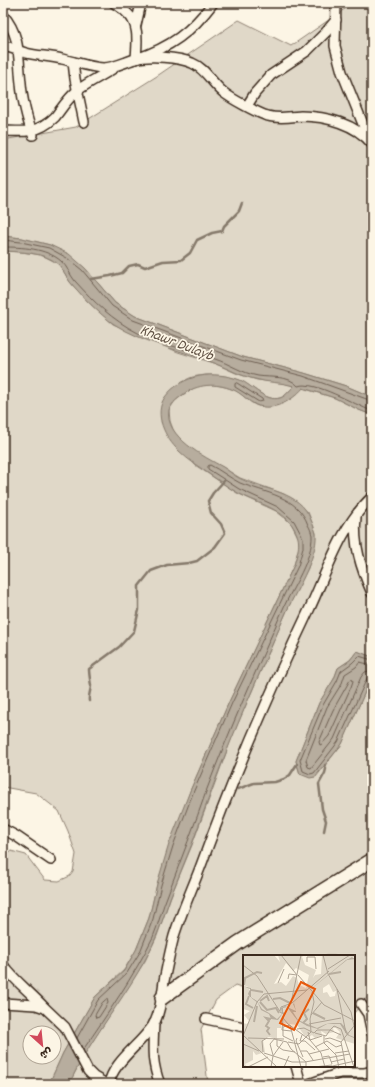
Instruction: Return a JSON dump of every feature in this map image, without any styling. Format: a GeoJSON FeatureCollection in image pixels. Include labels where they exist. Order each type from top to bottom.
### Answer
{"type":"FeatureCollection","features":[{"type":"Feature","properties":{"kind":"main road"},"geometry":{"type":"LineString","coordinates":[[162,998],[238,943],[372,860]]}},
{"type":"Feature","properties":{"kind":"street"},"geometry":{"type":"LineString","coordinates":[[114,3],[128,13],[136,25]]}},
{"type":"Feature","properties":{"kind":"street"},"geometry":{"type":"LineString","coordinates":[[136,59],[138,42],[136,25],[140,3]]}},
{"type":"Feature","properties":{"kind":"street"},"geometry":{"type":"LineString","coordinates":[[3,131],[32,133],[38,130],[54,117],[64,104],[78,91],[121,65],[167,47],[193,28],[213,3]]}},
{"type":"Feature","properties":{"kind":"street"},"geometry":{"type":"LineString","coordinates":[[336,3],[335,46],[342,72],[371,143]]}},
{"type":"Feature","properties":{"kind":"street"},"geometry":{"type":"LineString","coordinates":[[3,14],[8,20],[16,38],[19,51],[21,84],[32,133]]}},
{"type":"Feature","properties":{"kind":"street"},"geometry":{"type":"LineString","coordinates":[[247,106],[255,92],[271,75],[306,51],[336,20]]}},
{"type":"Feature","properties":{"kind":"street"},"geometry":{"type":"LineString","coordinates":[[3,46],[27,54],[60,58],[86,66],[105,68],[121,65]]}},
{"type":"Feature","properties":{"kind":"street"},"geometry":{"type":"LineString","coordinates":[[136,59],[150,57],[192,62],[224,92],[266,116],[303,116],[329,120],[350,126],[366,137],[371,143]]}},
{"type":"Feature","properties":{"kind":"street"},"geometry":{"type":"LineString","coordinates":[[73,62],[84,122]]}},
{"type":"Feature","properties":{"kind":"street"},"geometry":{"type":"LineString","coordinates":[[160,1084],[155,1070],[153,1056],[154,1023],[162,998],[165,975],[175,935],[225,800],[272,690],[336,549],[364,504],[372,497]]}},
{"type":"Feature","properties":{"kind":"street"},"geometry":{"type":"LineString","coordinates":[[356,516],[355,528],[357,551],[362,570],[372,593]]}},
{"type":"Feature","properties":{"kind":"street"},"geometry":{"type":"LineString","coordinates":[[3,829],[51,860]]}},
{"type":"Feature","properties":{"kind":"street"},"geometry":{"type":"LineString","coordinates":[[3,965],[12,976],[65,1027],[88,1071],[94,1077],[107,1084],[123,1059],[154,1023]]}},
{"type":"Feature","properties":{"kind":"street"},"geometry":{"type":"LineString","coordinates":[[3,1003],[36,1005],[45,1008]]}},
{"type":"Feature","properties":{"kind":"street"},"geometry":{"type":"LineString","coordinates":[[361,1004],[368,1014],[372,1033]]}},
{"type":"Feature","properties":{"kind":"street"},"geometry":{"type":"LineString","coordinates":[[206,1019],[243,1027]]}},
{"type":"Feature","properties":{"kind":"street"},"geometry":{"type":"LineString","coordinates":[[296,1067],[301,1084]]}},
{"type":"Feature","properties":{"kind":"street"},"geometry":{"type":"LineString","coordinates":[[315,1083],[340,1073],[364,1073],[372,1071]]}},
{"type":"Feature","properties":{"kind":"shaded area"},"geometry":{"type":"Polygon","coordinates":[[[352,3],[372,3],[372,397],[346,386],[243,357],[135,316],[115,303],[85,268],[50,245],[22,238],[3,236],[3,140],[76,127],[157,76],[239,20],[291,46],[352,3]]]}},
{"type":"Feature","properties":{"kind":"shaded area"},"geometry":{"type":"Polygon","coordinates":[[[3,251],[42,255],[59,264],[70,282],[88,302],[113,324],[178,352],[216,364],[238,374],[257,380],[284,383],[294,386],[284,396],[274,399],[269,398],[239,380],[223,376],[210,375],[193,377],[186,380],[161,422],[195,465],[237,493],[276,511],[291,523],[299,539],[299,547],[294,565],[229,702],[190,791],[157,884],[149,918],[136,950],[124,970],[95,997],[62,1055],[62,1025],[22,1025],[22,1065],[58,1065],[49,1084],[3,1084],[3,855],[11,851],[26,855],[45,880],[59,881],[70,876],[73,872],[76,854],[59,811],[36,793],[3,787],[3,251]]]}},
{"type":"Feature","properties":{"kind":"shaded area"},"geometry":{"type":"Polygon","coordinates":[[[211,384],[235,390],[255,405],[265,407],[283,403],[293,397],[302,388],[335,398],[372,415],[372,657],[357,651],[350,660],[338,668],[334,679],[319,703],[296,761],[300,774],[316,777],[342,744],[372,676],[372,996],[370,994],[355,1012],[355,955],[243,955],[243,989],[235,986],[216,1000],[201,1029],[208,1084],[69,1084],[85,1053],[145,961],[157,936],[232,737],[292,599],[308,568],[314,546],[316,533],[308,512],[284,494],[240,478],[202,457],[186,445],[174,432],[170,421],[169,410],[175,401],[198,386],[211,384]]]}},
{"type":"Feature","properties":{"kind":"water","name":"Khawr Dulayb"},"geometry":{"type":"Polygon","coordinates":[[[3,236],[22,238],[50,245],[69,254],[85,268],[115,303],[135,316],[243,357],[346,386],[372,397],[372,415],[335,398],[303,388],[299,393],[282,404],[262,407],[250,402],[230,388],[210,385],[197,387],[185,393],[170,407],[169,420],[173,429],[187,445],[239,478],[290,497],[299,503],[306,510],[312,523],[316,534],[316,543],[305,575],[285,615],[229,745],[153,945],[131,984],[85,1054],[69,1084],[49,1084],[58,1065],[62,1065],[63,1053],[95,997],[124,971],[136,950],[149,918],[169,844],[190,791],[229,702],[294,565],[299,544],[297,535],[292,525],[281,514],[231,489],[183,455],[174,446],[162,426],[160,411],[162,404],[165,397],[172,389],[180,383],[199,376],[220,375],[240,380],[269,398],[274,399],[284,396],[294,386],[245,376],[203,359],[138,337],[114,324],[103,315],[80,293],[70,282],[60,266],[52,260],[32,253],[3,251],[3,236]]]}},
{"type":"Feature","properties":{"kind":"water"},"geometry":{"type":"Polygon","coordinates":[[[357,651],[372,657],[372,676],[342,744],[315,777],[310,778],[300,774],[296,761],[319,703],[334,679],[338,668],[350,660],[357,651]]]}},
{"type":"Feature","properties":{"kind":"waterway"},"geometry":{"type":"LineString","coordinates":[[91,279],[122,273],[129,266],[138,264],[145,267],[163,261],[181,260],[190,253],[197,240],[212,233],[222,231],[224,226],[239,211],[242,203]]}},
{"type":"Feature","properties":{"kind":"waterway"},"geometry":{"type":"LineString","coordinates":[[89,701],[91,685],[89,669],[119,647],[134,631],[139,610],[139,586],[151,571],[167,565],[197,561],[215,547],[225,533],[221,524],[211,513],[208,501],[224,481]]}},
{"type":"Feature","properties":{"kind":"waterway"},"geometry":{"type":"LineString","coordinates":[[238,789],[254,783],[275,782],[284,779],[290,775],[297,764]]}},
{"type":"Feature","properties":{"kind":"waterway"},"geometry":{"type":"LineString","coordinates":[[324,831],[326,821],[322,809],[319,784],[325,773],[325,765]]}}]}
